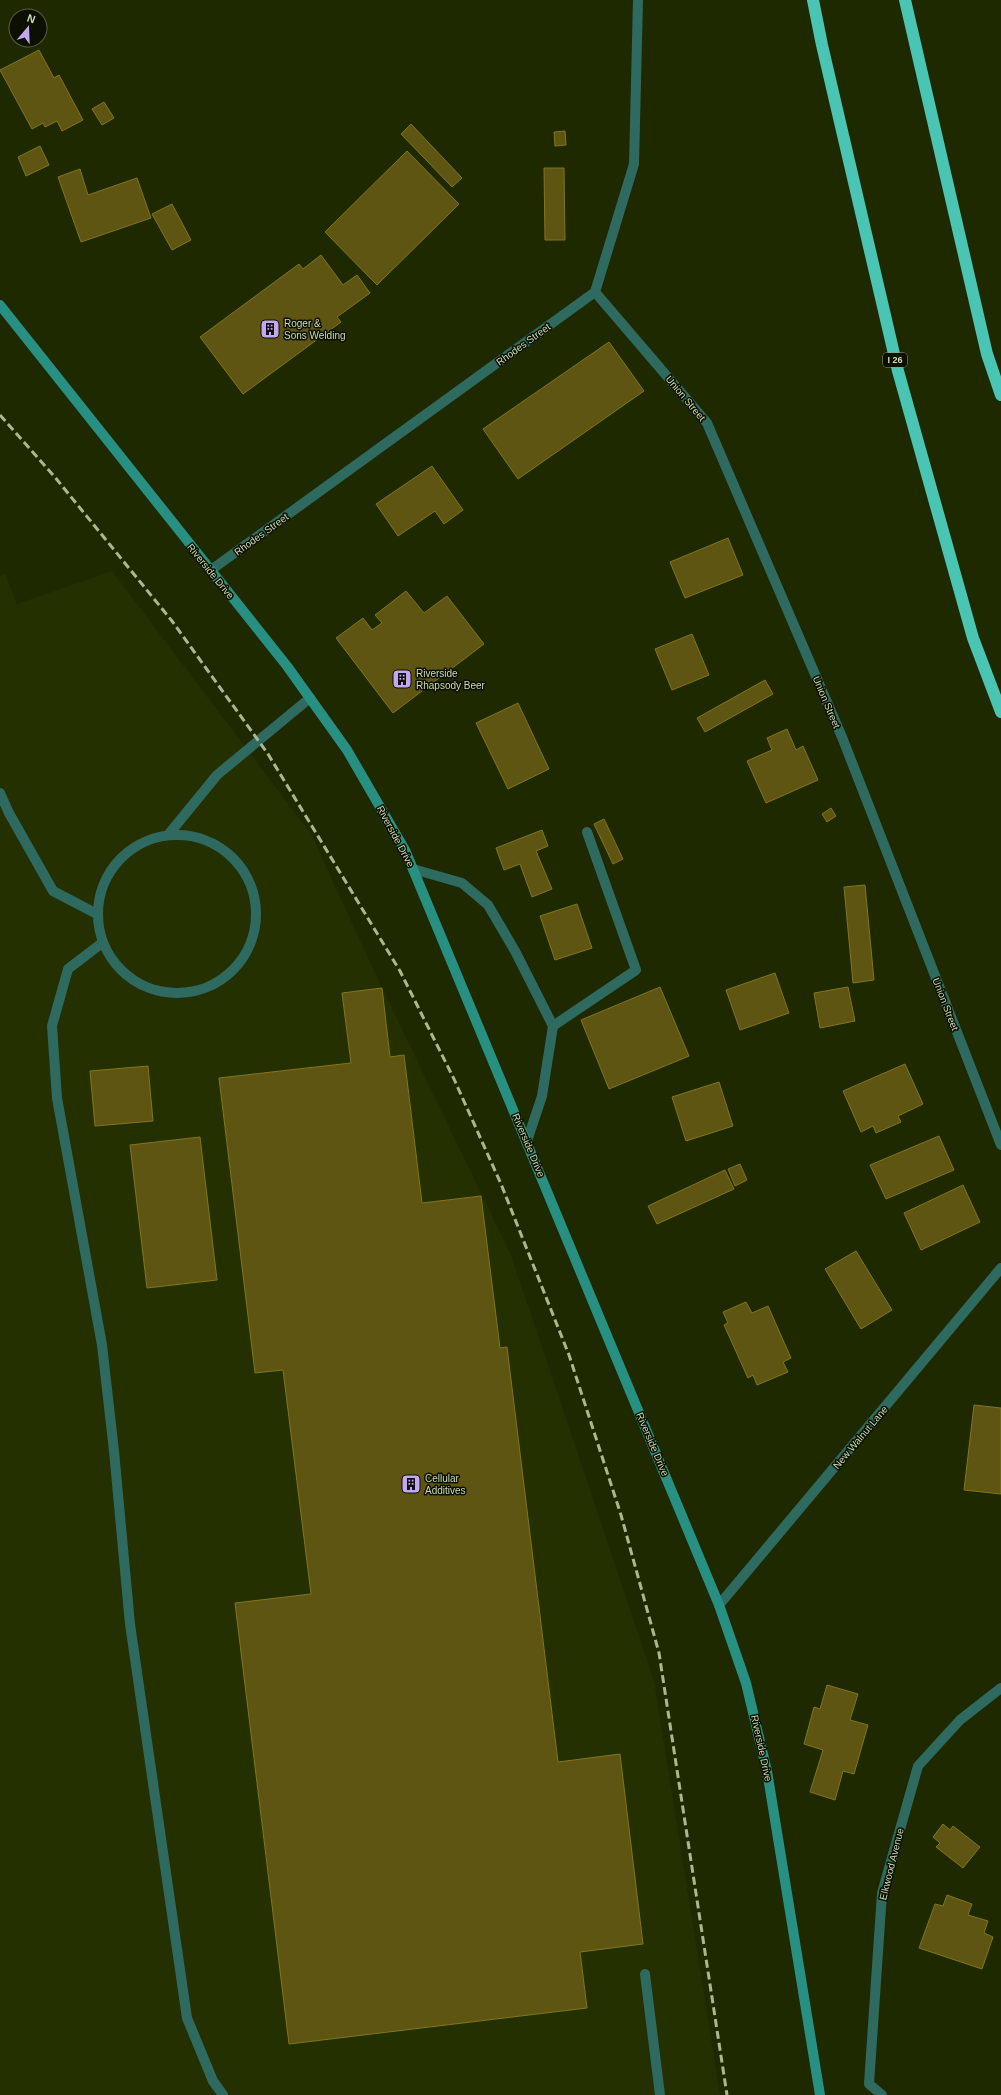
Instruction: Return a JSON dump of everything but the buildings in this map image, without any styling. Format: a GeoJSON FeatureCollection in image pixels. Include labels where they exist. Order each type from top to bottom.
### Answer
{"type":"FeatureCollection","features":[{"type":"Feature","properties":{"kind":"highway","name":"I 26"},"geometry":{"type":"LineString","coordinates":[[814,0],[822,45],[898,371],[973,638],[1001,712]]}},
{"type":"Feature","properties":{"kind":"highway"},"geometry":{"type":"LineString","coordinates":[[905,0],[985,346],[1001,395]]}},
{"type":"Feature","properties":{"kind":"main road","name":"Riverside Drive"},"geometry":{"type":"LineString","coordinates":[[0,305],[287,666],[348,750],[405,850],[719,1605],[746,1684],[767,1771],[820,2095]]}},
{"type":"Feature","properties":{"kind":"street"},"geometry":{"type":"LineString","coordinates":[[595,292],[634,164],[638,0]]}},
{"type":"Feature","properties":{"kind":"street","name":"Rhodes Street"},"geometry":{"type":"LineString","coordinates":[[211,570],[595,292]]}},
{"type":"Feature","properties":{"kind":"street","name":"Union Street"},"geometry":{"type":"LineString","coordinates":[[595,292],[707,423],[842,737],[1001,1146]]}},
{"type":"Feature","properties":{"kind":"street"},"geometry":{"type":"LineString","coordinates":[[168,835],[217,775],[310,698]]}},
{"type":"Feature","properties":{"kind":"street"},"geometry":{"type":"LineString","coordinates":[[0,793],[9,813],[53,891],[97,914]]}},
{"type":"Feature","properties":{"kind":"street"},"geometry":{"type":"LineString","coordinates":[[553,1026],[636,970],[587,832]]}},
{"type":"Feature","properties":{"kind":"street"},"geometry":{"type":"LineString","coordinates":[[168,835],[197,838],[224,850],[244,871],[255,899],[255,928],[245,955],[225,976],[199,990],[170,993],[142,985],[118,968],[102,943],[97,914],[102,886],[117,861],[140,843],[168,835]]}},
{"type":"Feature","properties":{"kind":"street"},"geometry":{"type":"LineString","coordinates":[[413,869],[462,883],[488,905],[515,951],[553,1026],[542,1096],[527,1141]]}},
{"type":"Feature","properties":{"kind":"street"},"geometry":{"type":"LineString","coordinates":[[102,943],[68,969],[52,1026],[57,1098],[102,1345],[114,1451],[130,1624],[187,2018],[212,2081],[223,2095]]}},
{"type":"Feature","properties":{"kind":"street","name":"New Walnut Lane"},"geometry":{"type":"LineString","coordinates":[[719,1605],[1001,1268]]}},
{"type":"Feature","properties":{"kind":"street","name":"Elkwood Avenue"},"geometry":{"type":"LineString","coordinates":[[882,2095],[868,2084],[882,1893],[918,1766],[960,1720],[1001,1688]]}},
{"type":"Feature","properties":{"kind":"street"},"geometry":{"type":"LineString","coordinates":[[645,1974],[660,2095]]}},
{"type":"Feature","properties":{"kind":"shaded area"},"geometry":{"type":"Polygon","coordinates":[[[112,571],[311,834],[382,988],[511,1255],[654,1681],[720,2095],[0,2095],[0,576],[5,573],[17,604],[112,571]]]}},
{"type":"Feature","properties":{"kind":"railway"},"geometry":{"type":"LineString","coordinates":[[0,415],[54,476],[172,621],[268,754],[400,971],[454,1079],[501,1184],[569,1355],[621,1515],[659,1653],[727,2095]]}},
{"type":"Feature","properties":{"kind":"place","name":"Roger & Sons Welding"},"geometry":{"type":"Point","coordinates":[270,329]}},
{"type":"Feature","properties":{"kind":"place","name":"Riverside Rhapsody Beer"},"geometry":{"type":"Point","coordinates":[402,679]}},
{"type":"Feature","properties":{"kind":"place","name":"Cellular Additives"},"geometry":{"type":"Point","coordinates":[411,1484]}}]}
